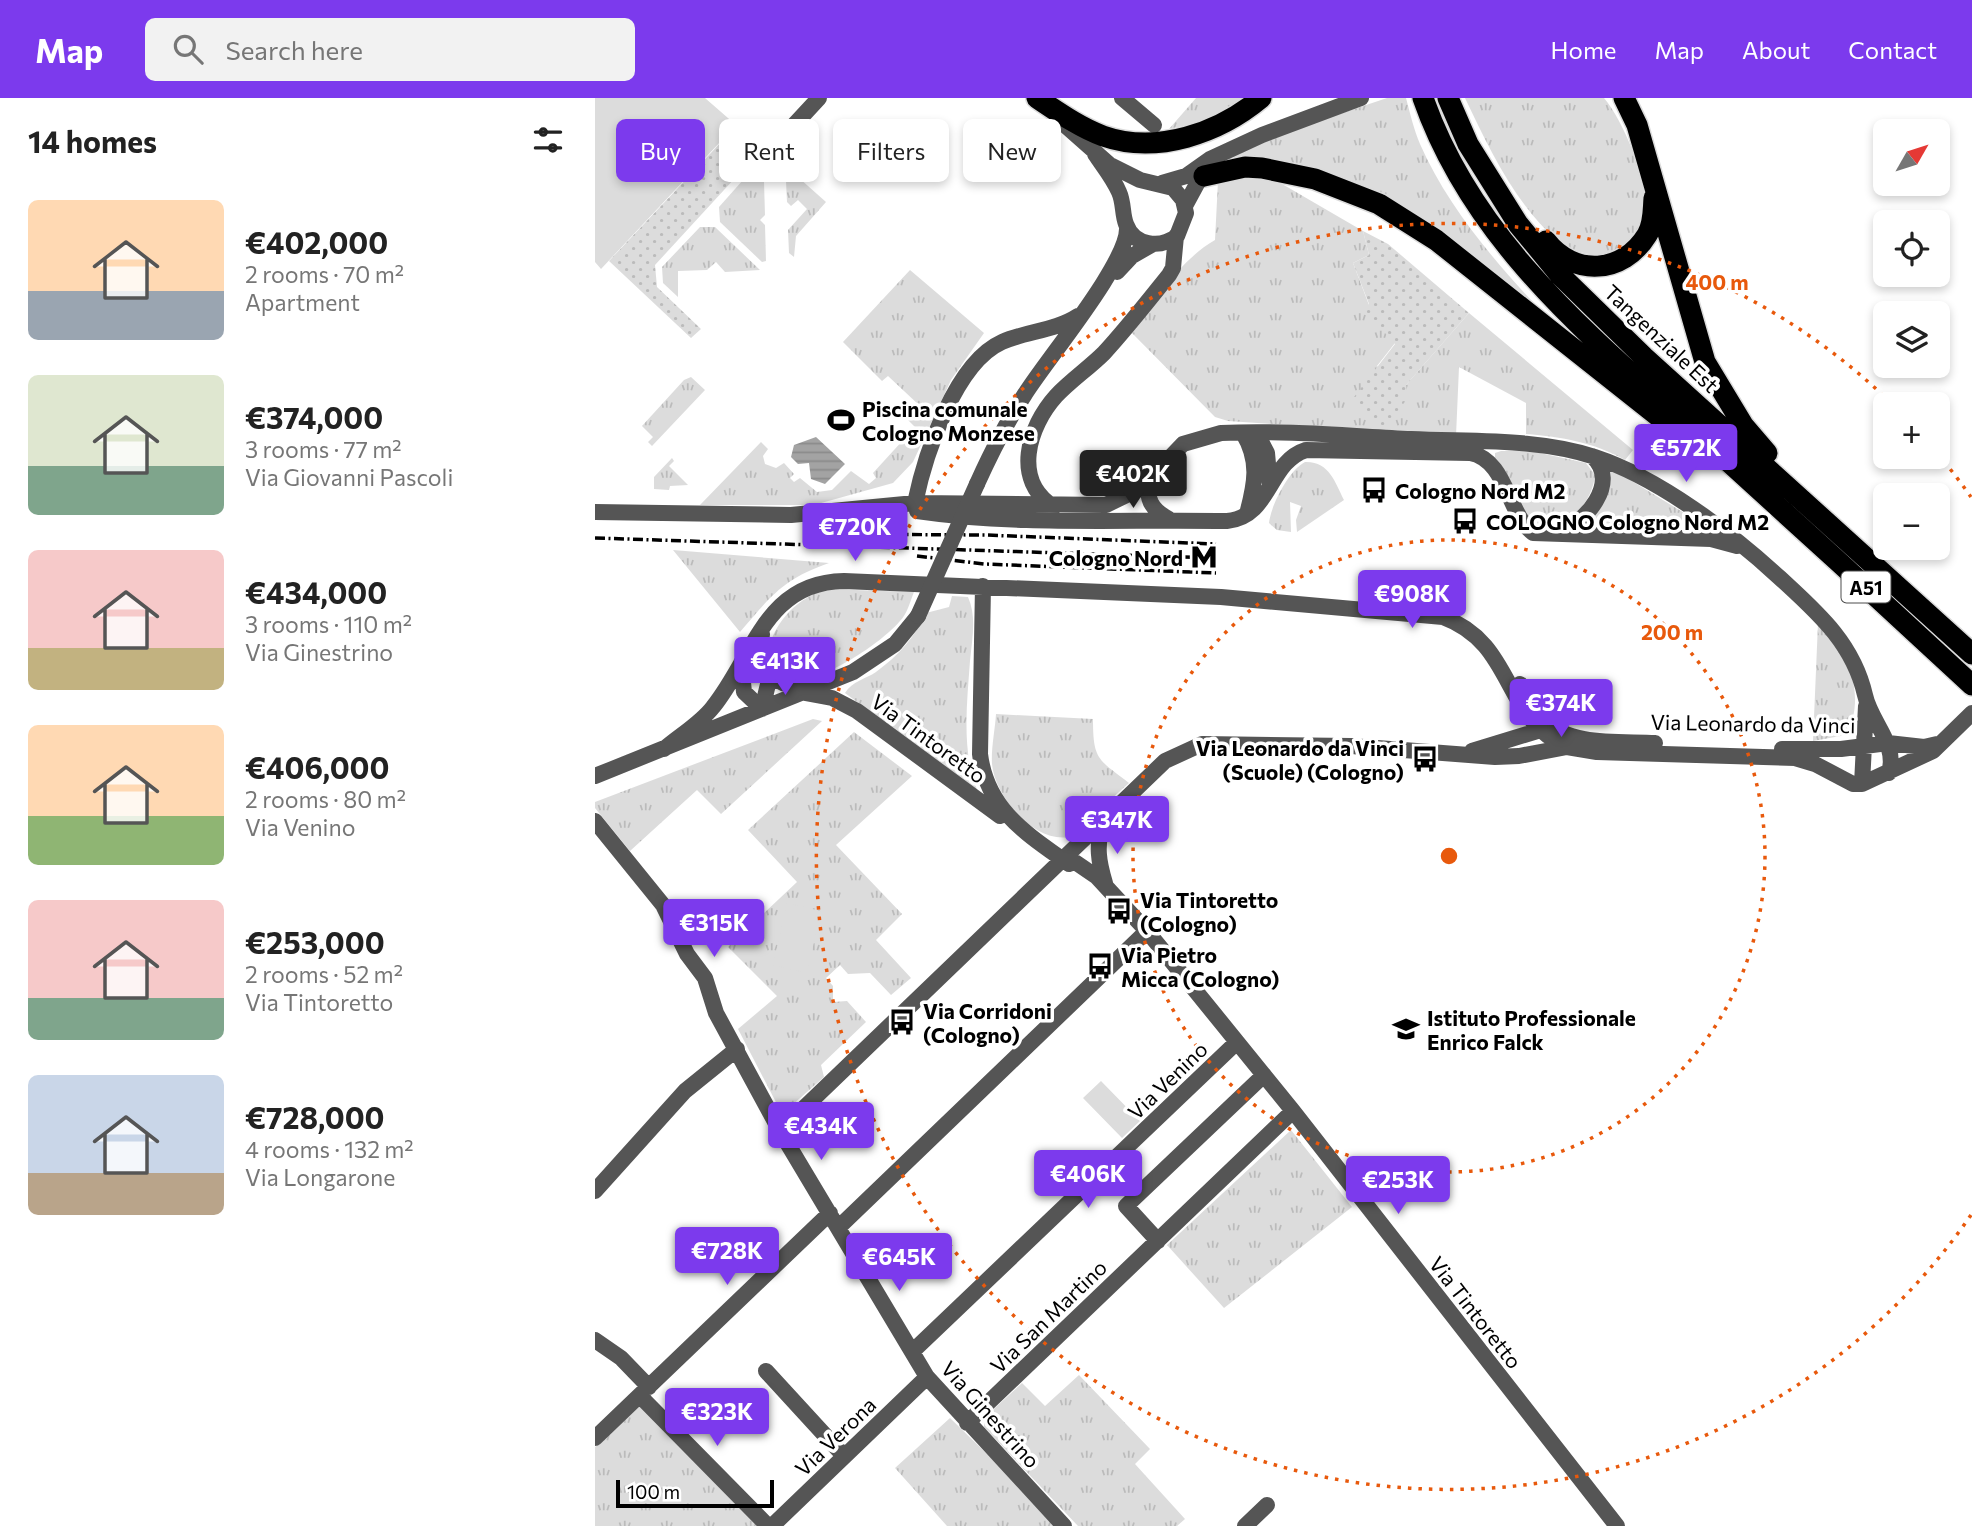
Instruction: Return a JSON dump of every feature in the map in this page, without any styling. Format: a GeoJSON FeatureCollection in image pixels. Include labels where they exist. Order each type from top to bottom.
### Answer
{"type":"FeatureCollection","features":[{"type":"Feature","properties":{"kind":"highway"},"geometry":{"type":"LineString","coordinates":[[1037,98],[1088,130],[1118,140],[1146,142],[1199,134],[1238,115],[1261,98]]}},
{"type":"Feature","properties":{"kind":"highway","name":"A51"},"geometry":{"type":"LineString","coordinates":[[1423,98],[1444,145],[1477,205],[1539,287],[1972,685]]}},
{"type":"Feature","properties":{"kind":"highway"},"geometry":{"type":"LineString","coordinates":[[1624,98],[1637,125],[1693,328],[1705,362],[1722,394],[1764,450],[1950,634]]}},
{"type":"Feature","properties":{"kind":"highway"},"geometry":{"type":"LineString","coordinates":[[1448,99],[1548,245],[1571,262],[1601,268],[1620,262],[1634,252],[1648,234],[1653,219],[1655,189]]}},
{"type":"Feature","properties":{"kind":"highway","name":"Tangenziale Est"},"geometry":{"type":"LineString","coordinates":[[1448,99],[1468,144],[1518,224],[1560,275],[1644,357],[1950,634]]}},
{"type":"Feature","properties":{"kind":"highway"},"geometry":{"type":"LineString","coordinates":[[1203,176],[1245,167],[1289,172],[1348,190],[1407,220],[1654,416],[1761,490]]}},
{"type":"Feature","properties":{"kind":"highway","name":"A51"},"geometry":{"type":"LineString","coordinates":[[1950,634],[1972,654]]}},
{"type":"Feature","properties":{"kind":"street"},"geometry":{"type":"LineString","coordinates":[[800,119],[819,98]]}},
{"type":"Feature","properties":{"kind":"street"},"geometry":{"type":"LineString","coordinates":[[596,774],[825,684],[877,658],[901,639],[918,616],[977,484],[1018,406],[1091,300],[1123,247],[1127,227],[1116,185],[1094,154],[1037,98]]}},
{"type":"Feature","properties":{"kind":"street"},"geometry":{"type":"LineString","coordinates":[[1124,208],[1135,189],[1186,176],[1227,152],[1274,130],[1361,98]]}},
{"type":"Feature","properties":{"kind":"street"},"geometry":{"type":"LineString","coordinates":[[1133,102],[1154,125]]}},
{"type":"Feature","properties":{"kind":"street"},"geometry":{"type":"LineString","coordinates":[[1185,206],[1203,176],[1227,152]]}},
{"type":"Feature","properties":{"kind":"street"},"geometry":{"type":"LineString","coordinates":[[1002,518],[1018,505],[1035,437],[1048,407],[1104,352],[1170,275],[1176,236],[1185,222],[1185,206],[1177,191],[1125,174],[1094,154]]}},
{"type":"Feature","properties":{"kind":"street"},"geometry":{"type":"LineString","coordinates":[[1127,227],[1138,239],[1153,244],[1165,243],[1176,236]]}},
{"type":"Feature","properties":{"kind":"street"},"geometry":{"type":"LineString","coordinates":[[1091,300],[1132,256],[1153,244]]}},
{"type":"Feature","properties":{"kind":"street"},"geometry":{"type":"LineString","coordinates":[[918,507],[922,468],[961,380],[976,359],[1006,340],[1062,325],[1080,315]]}},
{"type":"Feature","properties":{"kind":"street"},"geometry":{"type":"LineString","coordinates":[[595,512],[792,515],[918,507],[1054,507],[1112,504],[1135,492],[1151,479],[1170,455],[1186,443],[1215,434],[1483,442],[1552,447],[1592,456],[1665,493],[1733,536],[1825,619],[1842,639],[1855,664],[1872,718],[1888,743],[1893,761],[1889,773]]}},
{"type":"Feature","properties":{"kind":"street"},"geometry":{"type":"LineString","coordinates":[[1250,434],[1267,453],[1270,486]]}},
{"type":"Feature","properties":{"kind":"street"},"geometry":{"type":"LineString","coordinates":[[1247,514],[1255,483],[1255,462],[1250,434]]}},
{"type":"Feature","properties":{"kind":"street"},"geometry":{"type":"LineString","coordinates":[[918,507],[1002,518],[1227,521],[1247,514],[1261,503],[1288,458],[1309,449],[1474,454],[1493,467],[1524,525],[1538,535],[1711,539],[1734,545],[1755,555]]}},
{"type":"Feature","properties":{"kind":"street"},"geometry":{"type":"LineString","coordinates":[[1538,535],[1567,529],[1591,510],[1601,480],[1598,464],[1592,456]]}},
{"type":"Feature","properties":{"kind":"street"},"geometry":{"type":"LineString","coordinates":[[1027,470],[1032,487],[1054,507]]}},
{"type":"Feature","properties":{"kind":"street"},"geometry":{"type":"LineString","coordinates":[[1151,479],[1147,493],[1151,505],[1170,519]]}},
{"type":"Feature","properties":{"kind":"street"},"geometry":{"type":"LineString","coordinates":[[664,749],[707,714],[783,601],[799,590],[817,583],[983,586],[1210,597],[1425,613],[1458,623],[1475,632],[1495,650],[1544,727],[1541,744],[1533,753]]}},
{"type":"Feature","properties":{"kind":"street","name":"Via Tintoretto"},"geometry":{"type":"LineString","coordinates":[[983,586],[981,765],[994,800],[1023,833]]}},
{"type":"Feature","properties":{"kind":"street"},"geometry":{"type":"LineString","coordinates":[[762,629],[761,656],[770,676],[762,709]]}},
{"type":"Feature","properties":{"kind":"street"},"geometry":{"type":"LineString","coordinates":[[1475,632],[1493,653],[1516,696],[1544,727],[1567,747]]}},
{"type":"Feature","properties":{"kind":"street"},"geometry":{"type":"LineString","coordinates":[[741,663],[744,692],[762,709]]}},
{"type":"Feature","properties":{"kind":"street"},"geometry":{"type":"LineString","coordinates":[[770,676],[790,686],[825,684]]}},
{"type":"Feature","properties":{"kind":"street","name":"Via Tintoretto"},"geometry":{"type":"LineString","coordinates":[[803,693],[832,698],[857,711],[1023,833],[1111,893],[1147,931],[1293,1111],[1617,1526]]}},
{"type":"Feature","properties":{"kind":"street"},"geometry":{"type":"LineString","coordinates":[[1509,739],[1517,720],[1516,696]]}},
{"type":"Feature","properties":{"kind":"street"},"geometry":{"type":"LineString","coordinates":[[1866,701],[1862,785],[1933,751],[1972,713]]}},
{"type":"Feature","properties":{"kind":"street"},"geometry":{"type":"LineString","coordinates":[[1841,749],[1854,736],[1866,701]]}},
{"type":"Feature","properties":{"kind":"street","name":"Via Leonardo da Vinci"},"geometry":{"type":"LineString","coordinates":[[1462,753],[1544,727],[1585,738],[1841,749],[1888,743],[1924,747],[1954,733]]}},
{"type":"Feature","properties":{"kind":"street","name":"Via Leonardo da Vinci"},"geometry":{"type":"LineString","coordinates":[[780,1131],[1165,761],[1202,744],[1351,746],[1495,757],[1567,747],[1597,752],[1795,758],[1815,764],[1853,784],[1862,785]]}},
{"type":"Feature","properties":{"kind":"street","name":"Via Ginestrino"},"geometry":{"type":"LineString","coordinates":[[595,821],[663,905],[687,954],[705,978],[716,1013],[780,1131],[927,1377],[1064,1526]]}},
{"type":"Feature","properties":{"kind":"street"},"geometry":{"type":"LineString","coordinates":[[1105,821],[1098,837],[1098,853],[1111,893]]}},
{"type":"Feature","properties":{"kind":"street"},"geometry":{"type":"LineString","coordinates":[[595,1438],[1147,931]]}},
{"type":"Feature","properties":{"kind":"street","name":"Via Venino"},"geometry":{"type":"LineString","coordinates":[[913,1351],[1237,1042]]}},
{"type":"Feature","properties":{"kind":"street"},"geometry":{"type":"LineString","coordinates":[[595,1191],[685,1091],[737,1049]]}},
{"type":"Feature","properties":{"kind":"street"},"geometry":{"type":"LineString","coordinates":[[1158,1241],[1126,1206],[1264,1075]]}},
{"type":"Feature","properties":{"kind":"street","name":"Via San Martino"},"geometry":{"type":"LineString","coordinates":[[967,1423],[1293,1111]]}},
{"type":"Feature","properties":{"kind":"street"},"geometry":{"type":"LineString","coordinates":[[595,1340],[621,1358],[645,1391],[770,1526]]}},
{"type":"Feature","properties":{"kind":"street"},"geometry":{"type":"LineString","coordinates":[[766,1371],[845,1456]]}},
{"type":"Feature","properties":{"kind":"street","name":"Via Verona"},"geometry":{"type":"LineString","coordinates":[[770,1526],[927,1377]]}},
{"type":"Feature","properties":{"kind":"street"},"geometry":{"type":"LineString","coordinates":[[1245,1526],[1267,1506]]}},
{"type":"Feature","properties":{"kind":"green space"},"geometry":{"type":"Polygon","coordinates":[[[595,98],[705,98],[729,119],[719,119],[719,143],[705,158],[705,119],[616,119],[616,182],[683,182],[601,269],[595,262],[595,98]]]}},
{"type":"Feature","properties":{"kind":"green space"},"geometry":{"type":"Polygon","coordinates":[[[1196,98],[1250,98],[1222,118],[1169,129],[1196,98]]]}},
{"type":"Feature","properties":{"kind":"green space"},"geometry":{"type":"Polygon","coordinates":[[[1387,98],[1406,98],[1420,144],[1445,191],[1493,257],[1547,317],[1414,214],[1232,157],[1277,135],[1387,98]]]}},
{"type":"Feature","properties":{"kind":"green space"},"geometry":{"type":"Polygon","coordinates":[[[1465,98],[1604,98],[1626,135],[1638,165],[1645,194],[1646,214],[1633,238],[1611,253],[1603,255],[1579,252],[1558,241],[1516,193],[1493,155],[1465,98]]]}},
{"type":"Feature","properties":{"kind":"green space"},"geometry":{"type":"Polygon","coordinates":[[[719,144],[719,182],[731,182],[655,265],[657,287],[701,329],[691,338],[609,261],[684,182],[705,182],[705,159],[719,144]]]}},
{"type":"Feature","properties":{"kind":"green space"},"geometry":{"type":"Polygon","coordinates":[[[1241,176],[1277,181],[1363,231],[1369,255],[1353,263],[1369,305],[1395,343],[1377,366],[1405,386],[1469,313],[1633,450],[1625,460],[1577,441],[1526,434],[1526,403],[1459,367],[1456,436],[1228,421],[1215,417],[1130,331],[1190,258],[1215,240],[1218,181],[1241,176]]]}},
{"type":"Feature","properties":{"kind":"green space"},"geometry":{"type":"Polygon","coordinates":[[[741,182],[764,182],[765,215],[760,220],[765,225],[766,261],[762,262],[720,222],[719,207],[741,182]]]}},
{"type":"Feature","properties":{"kind":"green space"},"geometry":{"type":"Polygon","coordinates":[[[786,182],[804,182],[826,202],[796,236],[794,257],[789,253],[788,230],[807,209],[798,200],[791,206],[787,202],[786,182]]]}},
{"type":"Feature","properties":{"kind":"green space"},"geometry":{"type":"Polygon","coordinates":[[[700,227],[715,227],[760,270],[725,272],[716,262],[707,270],[678,271],[678,297],[663,283],[662,267],[700,227]]]}},
{"type":"Feature","properties":{"kind":"green space"},"geometry":{"type":"Polygon","coordinates":[[[1363,231],[1388,244],[1469,313],[1406,385],[1408,398],[1383,429],[1351,401],[1395,344],[1364,310],[1369,304],[1353,263],[1369,255],[1363,231]]]}},
{"type":"Feature","properties":{"kind":"green space"},"geometry":{"type":"Polygon","coordinates":[[[910,270],[984,333],[951,380],[913,462],[893,483],[814,505],[700,505],[761,442],[768,449],[763,456],[765,464],[776,468],[784,463],[794,474],[790,478],[794,482],[800,478],[817,492],[832,490],[851,471],[869,484],[876,478],[873,473],[915,427],[908,420],[920,406],[888,376],[882,381],[843,342],[910,270]]]}},
{"type":"Feature","properties":{"kind":"green space"},"geometry":{"type":"Polygon","coordinates":[[[691,377],[705,390],[652,446],[648,442],[653,437],[642,426],[684,380],[691,377]]]}},
{"type":"Feature","properties":{"kind":"green space"},"geometry":{"type":"Polygon","coordinates":[[[1531,451],[1586,463],[1595,475],[1587,500],[1570,519],[1559,525],[1536,524],[1519,510],[1495,463],[1495,453],[1531,451]]]}},
{"type":"Feature","properties":{"kind":"green space"},"geometry":{"type":"Polygon","coordinates":[[[672,458],[674,461],[669,466],[688,485],[670,486],[669,490],[654,489],[654,477],[672,458]]]}},
{"type":"Feature","properties":{"kind":"green space"},"geometry":{"type":"Polygon","coordinates":[[[1305,462],[1326,469],[1344,500],[1297,532],[1296,520],[1301,506],[1290,502],[1291,532],[1277,530],[1269,523],[1273,507],[1287,480],[1305,462]]]}},
{"type":"Feature","properties":{"kind":"green space"},"geometry":{"type":"Polygon","coordinates":[[[1609,467],[1712,530],[1586,524],[1609,467]]]}},
{"type":"Feature","properties":{"kind":"green space"},"geometry":{"type":"Polygon","coordinates":[[[673,550],[829,563],[789,582],[740,632],[673,550]]]}},
{"type":"Feature","properties":{"kind":"green space"},"geometry":{"type":"Polygon","coordinates":[[[825,589],[914,592],[900,621],[861,653],[843,664],[807,679],[791,680],[779,675],[766,657],[779,624],[803,600],[825,589]]]}},
{"type":"Feature","properties":{"kind":"green space"},"geometry":{"type":"Polygon","coordinates":[[[952,596],[968,597],[972,612],[967,744],[978,792],[845,693],[851,686],[892,659],[911,638],[926,613],[949,607],[952,596]]]}},
{"type":"Feature","properties":{"kind":"green space"},"geometry":{"type":"Polygon","coordinates":[[[1818,623],[1829,634],[1846,660],[1855,690],[1855,705],[1846,735],[1813,741],[1818,623]]]}},
{"type":"Feature","properties":{"kind":"green space"},"geometry":{"type":"Polygon","coordinates":[[[996,714],[1093,719],[1094,743],[1099,757],[1129,783],[1069,837],[1043,833],[1019,815],[1000,790],[992,764],[996,714]]]}},
{"type":"Feature","properties":{"kind":"green space"},"geometry":{"type":"Polygon","coordinates":[[[813,719],[822,721],[721,814],[697,790],[630,851],[595,808],[595,802],[813,719]]]}},
{"type":"Feature","properties":{"kind":"green space"},"geometry":{"type":"Polygon","coordinates":[[[854,732],[912,776],[836,845],[902,914],[876,940],[911,978],[891,995],[870,973],[848,974],[840,965],[826,978],[833,986],[833,1002],[847,1001],[866,1022],[821,1065],[824,1077],[782,1114],[738,1029],[777,996],[728,947],[797,882],[748,830],[854,732]]]}},
{"type":"Feature","properties":{"kind":"green space"},"geometry":{"type":"Polygon","coordinates":[[[787,903],[821,911],[807,973],[773,965],[787,903]]]}},
{"type":"Feature","properties":{"kind":"green space"},"geometry":{"type":"Polygon","coordinates":[[[1101,1081],[1140,1121],[1122,1138],[1083,1098],[1101,1081]]]}},
{"type":"Feature","properties":{"kind":"green space"},"geometry":{"type":"Polygon","coordinates":[[[1291,1130],[1352,1207],[1224,1308],[1167,1245],[1291,1130]]]}},
{"type":"Feature","properties":{"kind":"green space"},"geometry":{"type":"Polygon","coordinates":[[[1079,1375],[1150,1449],[1135,1464],[1185,1519],[1177,1526],[1078,1526],[984,1427],[984,1418],[1022,1383],[1045,1406],[1079,1375]]]}},
{"type":"Feature","properties":{"kind":"green space"},"geometry":{"type":"Polygon","coordinates":[[[640,1404],[758,1526],[595,1526],[595,1447],[640,1404]]]}},
{"type":"Feature","properties":{"kind":"green space"},"geometry":{"type":"Polygon","coordinates":[[[950,1418],[1021,1487],[1054,1526],[947,1526],[895,1468],[950,1418]]]}},
{"type":"Feature","properties":{"kind":"shaded area"},"geometry":{"type":"Polygon","coordinates":[[[816,437],[845,464],[825,484],[811,479],[809,463],[798,464],[791,457],[794,445],[816,437]]]}},
{"type":"Feature","properties":{"kind":"railway"},"geometry":{"type":"LineString","coordinates":[[817,534],[985,535],[1216,544]]}},
{"type":"Feature","properties":{"kind":"railway"},"geometry":{"type":"LineString","coordinates":[[595,538],[1216,558]]}},
{"type":"Feature","properties":{"kind":"railway"},"geometry":{"type":"LineString","coordinates":[[917,556],[984,564],[1216,573]]}},
{"type":"Feature","properties":{"kind":"place","name":"Piscina comunale Cologno Monzese"},"geometry":{"type":"Point","coordinates":[841,420]}},
{"type":"Feature","properties":{"kind":"place","name":"Cologno Nord M2"},"geometry":{"type":"Point","coordinates":[1374,490]}},
{"type":"Feature","properties":{"kind":"place","name":"COLOGNO Cologno Nord M2"},"geometry":{"type":"Point","coordinates":[1465,521]}},
{"type":"Feature","properties":{"kind":"place","name":"Cologno Nord"},"geometry":{"type":"Point","coordinates":[1204,557]}},
{"type":"Feature","properties":{"kind":"place","name":"Via Leonardo da Vinci (Scuole) (Cologno)"},"geometry":{"type":"Point","coordinates":[1425,759]}},
{"type":"Feature","properties":{"kind":"place","name":"Via Tintoretto (Cologno)"},"geometry":{"type":"Point","coordinates":[1119,911]}},
{"type":"Feature","properties":{"kind":"place","name":"Via Pietro Micca (Cologno)"},"geometry":{"type":"Point","coordinates":[1100,966]}},
{"type":"Feature","properties":{"kind":"place","name":"Via Corridoni (Cologno)"},"geometry":{"type":"Point","coordinates":[902,1022]}},
{"type":"Feature","properties":{"kind":"place","name":"Istituto Professionale Enrico Falck"},"geometry":{"type":"Point","coordinates":[1406,1029]}}]}
